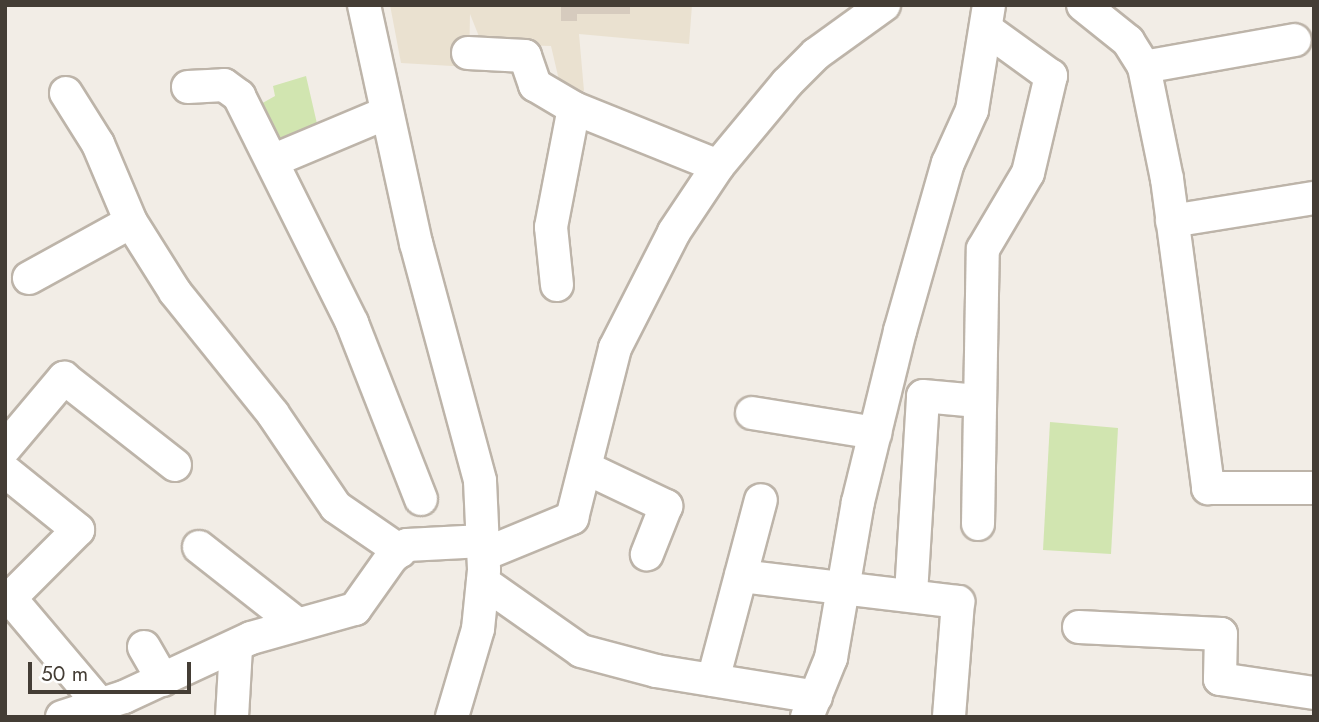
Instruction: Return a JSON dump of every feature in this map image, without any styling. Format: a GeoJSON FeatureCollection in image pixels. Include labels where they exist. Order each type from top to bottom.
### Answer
{"type":"FeatureCollection","features":[{"type":"Feature","properties":{"kind":"street"},"geometry":{"type":"LineString","coordinates":[[364,5],[386,113],[480,481],[487,546],[471,663],[452,717]]}},
{"type":"Feature","properties":{"kind":"street"},"geometry":{"type":"LineString","coordinates":[[63,717],[163,680],[236,647],[297,624],[355,609],[407,545],[487,546],[572,518],[615,348],[674,232],[718,166],[817,54],[884,5]]}},
{"type":"Feature","properties":{"kind":"street"},"geometry":{"type":"LineString","coordinates":[[1083,5],[1128,41],[1144,67],[1172,221],[1208,488],[1314,488]]}},
{"type":"Feature","properties":{"kind":"street"},"geometry":{"type":"LineString","coordinates":[[482,582],[581,650],[713,680],[812,707],[831,658],[842,591],[886,389],[948,163],[972,110],[988,17]]}},
{"type":"Feature","properties":{"kind":"street"},"geometry":{"type":"LineString","coordinates":[[978,524],[978,401],[984,249],[1028,173],[1051,76],[988,17]]}},
{"type":"Feature","properties":{"kind":"street"},"geometry":{"type":"LineString","coordinates":[[1144,67],[1295,40]]}},
{"type":"Feature","properties":{"kind":"street"},"geometry":{"type":"LineString","coordinates":[[468,53],[525,57],[534,85],[574,108],[718,166]]}},
{"type":"Feature","properties":{"kind":"street"},"geometry":{"type":"LineString","coordinates":[[188,88],[224,85],[239,96],[352,323],[421,499]]}},
{"type":"Feature","properties":{"kind":"street"},"geometry":{"type":"LineString","coordinates":[[66,93],[98,144],[131,222],[175,292],[273,414],[315,481],[336,507],[400,551]]}},
{"type":"Feature","properties":{"kind":"street"},"geometry":{"type":"LineString","coordinates":[[557,285],[551,227],[574,108]]}},
{"type":"Feature","properties":{"kind":"street"},"geometry":{"type":"LineString","coordinates":[[272,161],[386,113]]}},
{"type":"Feature","properties":{"kind":"street"},"geometry":{"type":"LineString","coordinates":[[1172,221],[1314,198]]}},
{"type":"Feature","properties":{"kind":"street"},"geometry":{"type":"LineString","coordinates":[[29,278],[131,222]]}},
{"type":"Feature","properties":{"kind":"street"},"geometry":{"type":"LineString","coordinates":[[5,448],[64,378],[175,465]]}},
{"type":"Feature","properties":{"kind":"street"},"geometry":{"type":"LineString","coordinates":[[886,389],[923,396],[978,401]]}},
{"type":"Feature","properties":{"kind":"street"},"geometry":{"type":"LineString","coordinates":[[911,594],[923,396]]}},
{"type":"Feature","properties":{"kind":"street"},"geometry":{"type":"LineString","coordinates":[[752,413],[875,433]]}},
{"type":"Feature","properties":{"kind":"street"},"geometry":{"type":"LineString","coordinates":[[586,468],[666,506],[647,554]]}},
{"type":"Feature","properties":{"kind":"street"},"geometry":{"type":"LineString","coordinates":[[5,471],[78,530],[8,601],[98,702]]}},
{"type":"Feature","properties":{"kind":"street"},"geometry":{"type":"LineString","coordinates":[[713,680],[761,500]]}},
{"type":"Feature","properties":{"kind":"street"},"geometry":{"type":"LineString","coordinates":[[199,547],[297,624]]}},
{"type":"Feature","properties":{"kind":"street"},"geometry":{"type":"LineString","coordinates":[[741,576],[842,591],[911,594],[958,602],[949,717]]}},
{"type":"Feature","properties":{"kind":"street"},"geometry":{"type":"LineString","coordinates":[[1079,627],[1221,634],[1220,679],[1314,693]]}},
{"type":"Feature","properties":{"kind":"street"},"geometry":{"type":"LineString","coordinates":[[232,717],[236,647]]}},
{"type":"Feature","properties":{"kind":"street"},"geometry":{"type":"LineString","coordinates":[[144,648],[163,680]]}},
{"type":"Feature","properties":{"kind":"shaded area"},"geometry":{"type":"Polygon","coordinates":[[[390,5],[692,5],[689,44],[579,34],[584,91],[562,93],[551,46],[482,44],[470,14],[469,67],[401,63],[390,5]]]}},
{"type":"Feature","properties":{"kind":"green space"},"geometry":{"type":"Polygon","coordinates":[[[306,76],[318,128],[278,147],[259,105],[275,96],[273,86],[306,76]]]}},
{"type":"Feature","properties":{"kind":"green space"},"geometry":{"type":"Polygon","coordinates":[[[1050,422],[1118,428],[1111,554],[1043,550],[1050,422]]]}},
{"type":"Feature","properties":{"kind":"building"},"geometry":{"type":"Polygon","coordinates":[[[561,7],[630,7],[630,14],[577,14],[577,21],[561,21],[561,7]]]}}]}
